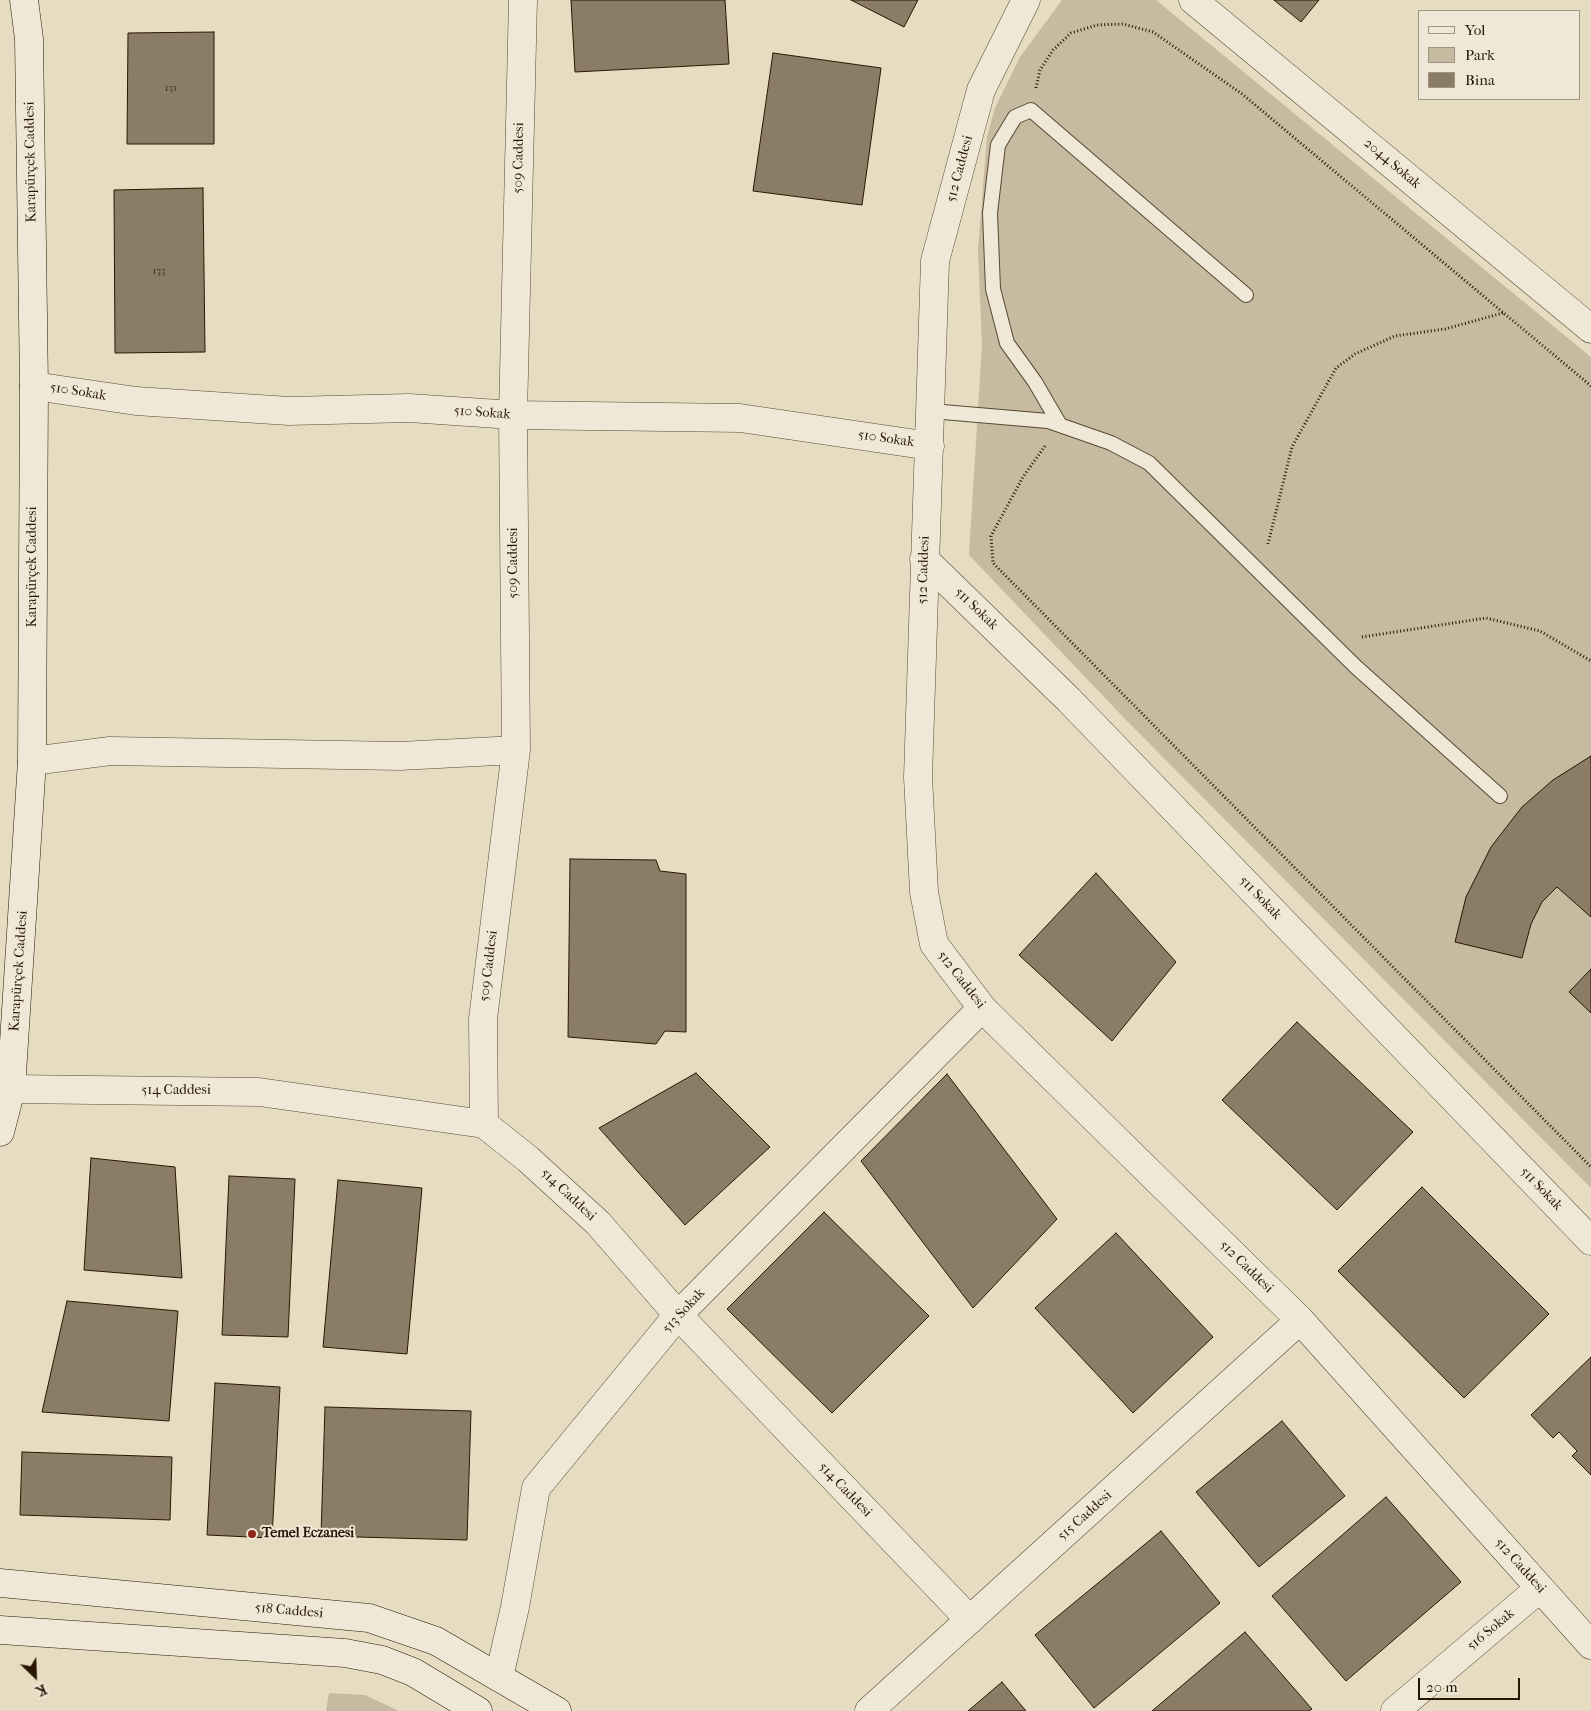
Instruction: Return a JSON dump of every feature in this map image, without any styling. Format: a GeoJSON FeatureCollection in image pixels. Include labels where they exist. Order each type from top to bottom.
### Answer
{"type":"FeatureCollection","features":[{"type":"Feature","properties":{"kind":"street","name":"Karapürçek Caddesi"},"geometry":{"type":"LineString","coordinates":[[0,1132],[11,1089],[32,761],[34,386],[29,39],[24,0]]}},
{"type":"Feature","properties":{"kind":"street","name":"509 Caddesi"},"geometry":{"type":"LineString","coordinates":[[484,1124],[483,1019],[516,750],[513,415],[523,0]]}},
{"type":"Feature","properties":{"kind":"street","name":"512 Caddesi"},"geometry":{"type":"LineString","coordinates":[[1026,0],[981,90],[935,261],[918,777],[924,892],[934,944],[982,1008],[1300,1320],[1591,1645]]}},
{"type":"Feature","properties":{"kind":"street","name":"2044 Sokak"},"geometry":{"type":"LineString","coordinates":[[1193,0],[1591,329]]}},
{"type":"Feature","properties":{"kind":"street","name":"510 Sokak"},"geometry":{"type":"LineString","coordinates":[[34,386],[136,401],[288,411],[409,408],[513,415],[740,418],[930,446]]}},
{"type":"Feature","properties":{"kind":"street","name":"511 Sokak"},"geometry":{"type":"LineString","coordinates":[[924,558],[1069,700],[1591,1241]]}},
{"type":"Feature","properties":{"kind":"street"},"geometry":{"type":"LineString","coordinates":[[32,761],[110,751],[400,756],[516,750]]}},
{"type":"Feature","properties":{"kind":"street","name":"513 Sokak"},"geometry":{"type":"LineString","coordinates":[[499,1677],[515,1607],[536,1488],[678,1315],[982,1008]]}},
{"type":"Feature","properties":{"kind":"street","name":"514 Caddesi"},"geometry":{"type":"LineString","coordinates":[[11,1089],[259,1092],[484,1124],[528,1158],[598,1223],[678,1315],[970,1620]]}},
{"type":"Feature","properties":{"kind":"street","name":"515 Caddesi"},"geometry":{"type":"LineString","coordinates":[[869,1711],[1300,1320]]}},
{"type":"Feature","properties":{"kind":"street","name":"518 Caddesi"},"geometry":{"type":"LineString","coordinates":[[0,1583],[369,1618],[436,1641],[557,1711]]}},
{"type":"Feature","properties":{"kind":"street","name":"516 Sokak"},"geometry":{"type":"LineString","coordinates":[[1396,1711],[1540,1588]]}},
{"type":"Feature","properties":{"kind":"street"},"geometry":{"type":"LineString","coordinates":[[0,1630],[345,1653],[382,1660],[413,1672],[478,1711]]}},
{"type":"Feature","properties":{"kind":"lane"},"geometry":{"type":"LineString","coordinates":[[1060,425],[1034,382],[1007,343],[993,289],[990,213],[998,145],[1016,117],[1031,110],[1246,295]]}},
{"type":"Feature","properties":{"kind":"lane"},"geometry":{"type":"LineString","coordinates":[[931,410],[1048,421],[1111,443],[1149,463],[1332,643],[1500,796]]}},
{"type":"Feature","properties":{"kind":"path"},"geometry":{"type":"LineString","coordinates":[[1031,110],[1040,70],[1053,50],[1072,33],[1097,25],[1123,24],[1153,32],[1242,94],[1591,386]]}},
{"type":"Feature","properties":{"kind":"path"},"geometry":{"type":"LineString","coordinates":[[1267,580],[1268,542],[1292,447],[1336,368],[1355,354],[1395,336],[1445,329],[1503,313]]}},
{"type":"Feature","properties":{"kind":"path"},"geometry":{"type":"LineString","coordinates":[[1060,425],[1023,477],[991,536],[993,562],[1591,1167]]}},
{"type":"Feature","properties":{"kind":"path"},"geometry":{"type":"LineString","coordinates":[[1332,643],[1377,634],[1486,618],[1540,631],[1591,661]]}},
{"type":"Feature","properties":{"kind":"green space"},"geometry":{"type":"Polygon","coordinates":[[[1062,0],[1156,0],[1591,357],[1591,1188],[1126,720],[969,555],[982,345],[978,250],[987,136],[995,108],[1020,57],[1062,0]]]}},
{"type":"Feature","properties":{"kind":"green space"},"geometry":{"type":"Polygon","coordinates":[[[329,1693],[365,1695],[399,1711],[326,1711],[329,1693]]]}},
{"type":"Feature","properties":{"kind":"building"},"geometry":{"type":"Polygon","coordinates":[[[571,0],[725,0],[729,64],[575,72],[571,0]]]}},
{"type":"Feature","properties":{"kind":"building"},"geometry":{"type":"Polygon","coordinates":[[[851,0],[918,0],[904,27],[851,0]]]}},
{"type":"Feature","properties":{"kind":"building"},"geometry":{"type":"Polygon","coordinates":[[[1274,0],[1319,0],[1301,22],[1274,0]]]}},
{"type":"Feature","properties":{"kind":"building"},"geometry":{"type":"Polygon","coordinates":[[[214,32],[214,144],[127,144],[128,33],[214,32]]]}},
{"type":"Feature","properties":{"kind":"building"},"geometry":{"type":"Polygon","coordinates":[[[773,53],[881,68],[862,205],[753,191],[773,53]]]}},
{"type":"Feature","properties":{"kind":"building"},"geometry":{"type":"Polygon","coordinates":[[[203,188],[205,352],[115,353],[114,190],[203,188]]]}},
{"type":"Feature","properties":{"kind":"building"},"geometry":{"type":"Polygon","coordinates":[[[1591,756],[1591,917],[1557,887],[1542,902],[1531,924],[1522,958],[1455,942],[1466,897],[1491,847],[1522,807],[1553,780],[1591,756]]]}},
{"type":"Feature","properties":{"kind":"building"},"geometry":{"type":"Polygon","coordinates":[[[570,859],[656,860],[660,871],[686,874],[686,1032],[665,1031],[656,1044],[568,1037],[570,859]]]}},
{"type":"Feature","properties":{"kind":"building"},"geometry":{"type":"Polygon","coordinates":[[[1096,873],[1176,962],[1112,1041],[1019,955],[1096,873]]]}},
{"type":"Feature","properties":{"kind":"building"},"geometry":{"type":"Polygon","coordinates":[[[1591,969],[1591,1013],[1569,992],[1591,969]]]}},
{"type":"Feature","properties":{"kind":"building"},"geometry":{"type":"Polygon","coordinates":[[[1297,1022],[1413,1132],[1337,1210],[1222,1100],[1297,1022]]]}},
{"type":"Feature","properties":{"kind":"building"},"geometry":{"type":"Polygon","coordinates":[[[696,1073],[770,1147],[685,1225],[599,1128],[696,1073]]]}},
{"type":"Feature","properties":{"kind":"building"},"geometry":{"type":"Polygon","coordinates":[[[947,1074],[1057,1219],[973,1308],[861,1161],[947,1074]]]}},
{"type":"Feature","properties":{"kind":"building"},"geometry":{"type":"Polygon","coordinates":[[[91,1158],[175,1167],[182,1278],[84,1270],[91,1158]]]}},
{"type":"Feature","properties":{"kind":"building"},"geometry":{"type":"Polygon","coordinates":[[[229,1176],[295,1179],[288,1337],[222,1335],[229,1176]]]}},
{"type":"Feature","properties":{"kind":"building"},"geometry":{"type":"Polygon","coordinates":[[[338,1180],[422,1188],[407,1354],[323,1347],[338,1180]]]}},
{"type":"Feature","properties":{"kind":"building"},"geometry":{"type":"Polygon","coordinates":[[[1422,1187],[1549,1314],[1464,1398],[1338,1271],[1422,1187]]]}},
{"type":"Feature","properties":{"kind":"building"},"geometry":{"type":"Polygon","coordinates":[[[824,1212],[929,1316],[832,1413],[727,1309],[824,1212]]]}},
{"type":"Feature","properties":{"kind":"building"},"geometry":{"type":"Polygon","coordinates":[[[1116,1233],[1213,1337],[1133,1413],[1035,1308],[1116,1233]]]}},
{"type":"Feature","properties":{"kind":"building"},"geometry":{"type":"Polygon","coordinates":[[[67,1301],[178,1311],[169,1421],[42,1412],[67,1301]]]}},
{"type":"Feature","properties":{"kind":"building"},"geometry":{"type":"Polygon","coordinates":[[[1591,1357],[1591,1475],[1572,1456],[1577,1451],[1559,1432],[1553,1438],[1531,1415],[1591,1357]]]}},
{"type":"Feature","properties":{"kind":"building"},"geometry":{"type":"Polygon","coordinates":[[[215,1383],[280,1387],[272,1538],[207,1535],[215,1383]]]}},
{"type":"Feature","properties":{"kind":"building"},"geometry":{"type":"Polygon","coordinates":[[[325,1407],[471,1411],[467,1540],[321,1536],[325,1407]]]}},
{"type":"Feature","properties":{"kind":"building"},"geometry":{"type":"Polygon","coordinates":[[[1282,1421],[1345,1496],[1259,1567],[1196,1492],[1282,1421]]]}},
{"type":"Feature","properties":{"kind":"building"},"geometry":{"type":"Polygon","coordinates":[[[22,1452],[172,1457],[170,1520],[20,1515],[22,1452]]]}},
{"type":"Feature","properties":{"kind":"building"},"geometry":{"type":"Polygon","coordinates":[[[1386,1497],[1461,1582],[1346,1681],[1272,1596],[1386,1497]]]}},
{"type":"Feature","properties":{"kind":"building"},"geometry":{"type":"Polygon","coordinates":[[[1161,1531],[1220,1603],[1094,1708],[1035,1635],[1161,1531]]]}},
{"type":"Feature","properties":{"kind":"building"},"geometry":{"type":"Polygon","coordinates":[[[1245,1632],[1312,1709],[1309,1711],[1152,1711],[1245,1632]]]}},
{"type":"Feature","properties":{"kind":"building"},"geometry":{"type":"Polygon","coordinates":[[[1002,1682],[1026,1711],[968,1711],[1002,1682]]]}},
{"type":"Feature","properties":{"kind":"place","name":"Temel Eczanesi"},"geometry":{"type":"Point","coordinates":[252,1534]}}]}
